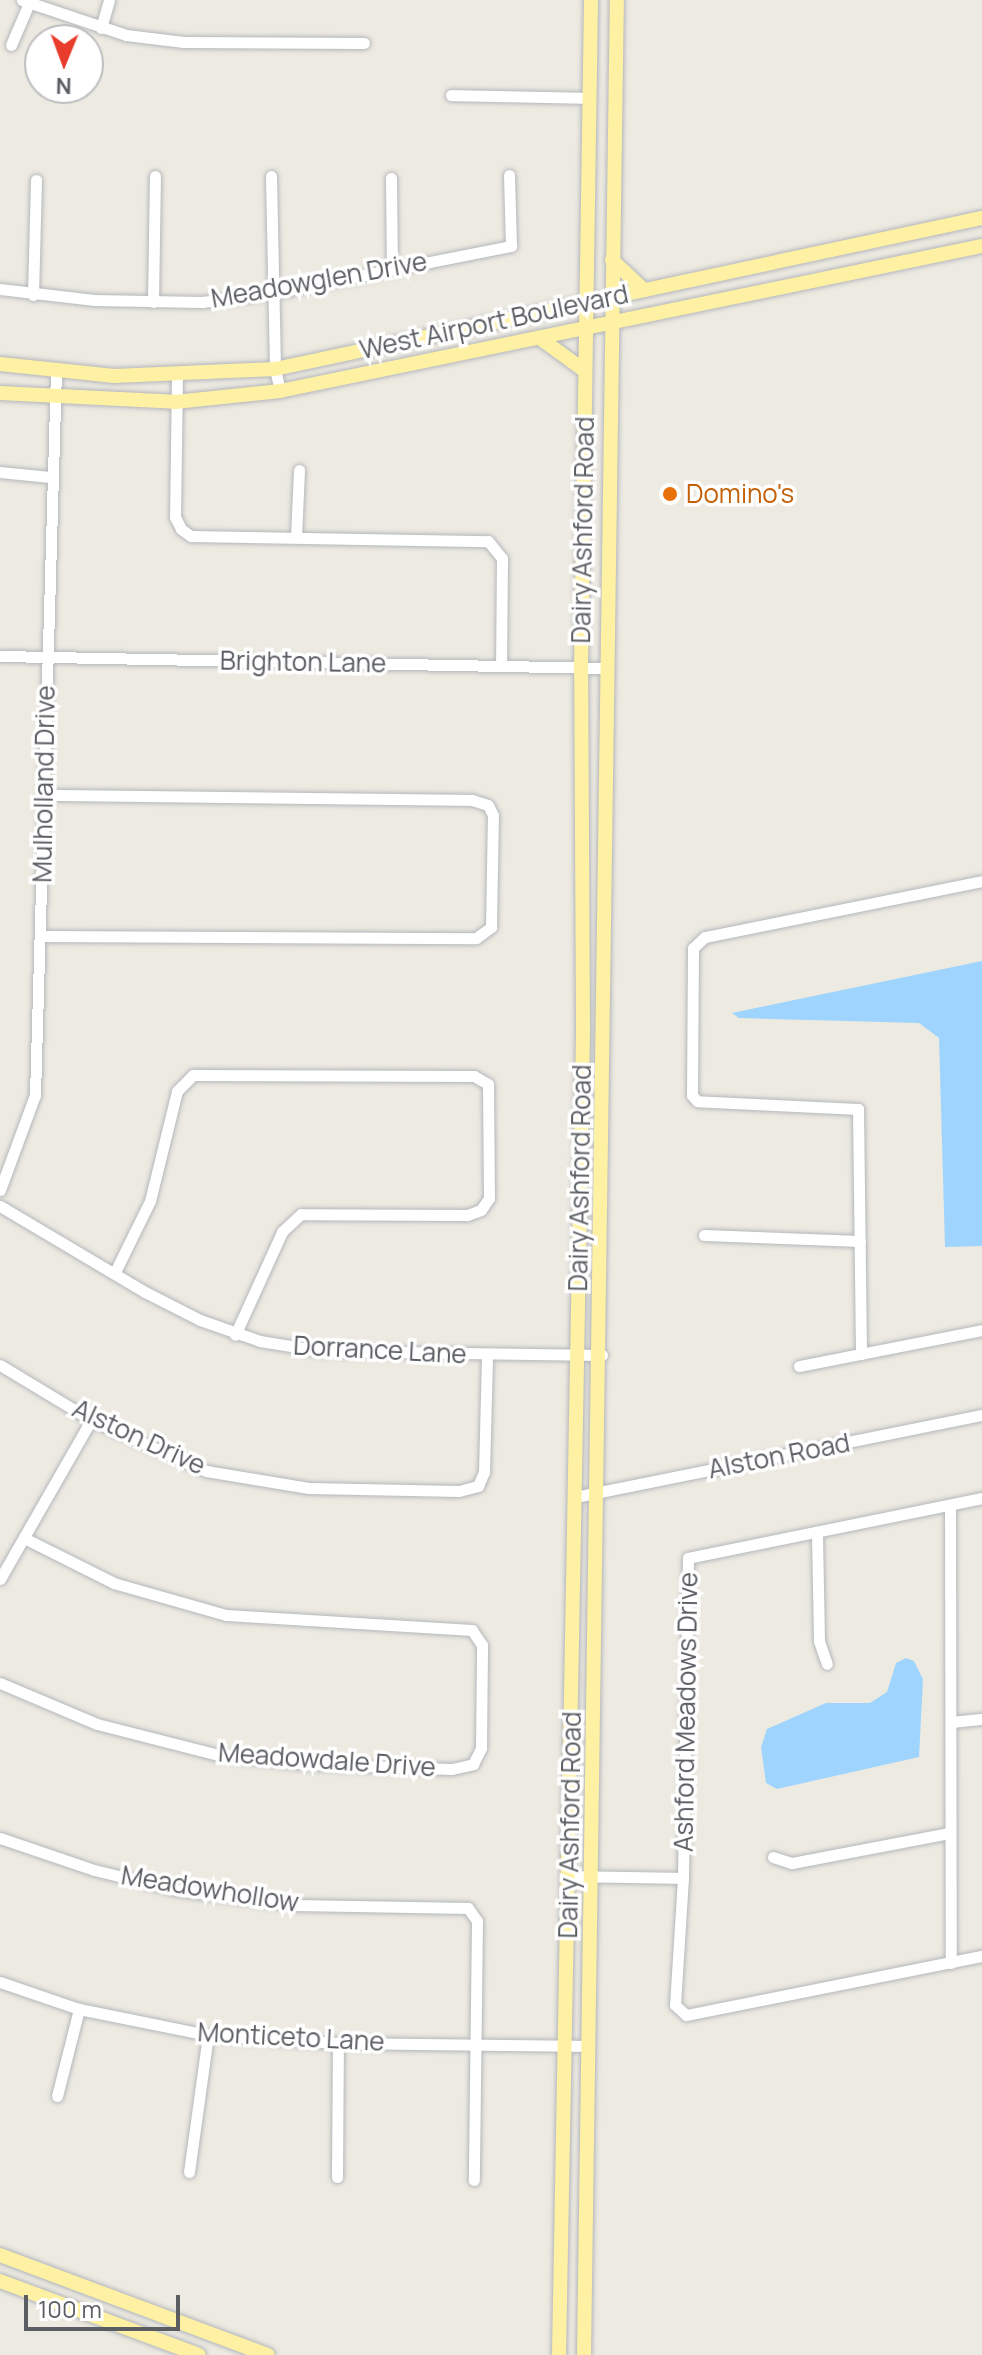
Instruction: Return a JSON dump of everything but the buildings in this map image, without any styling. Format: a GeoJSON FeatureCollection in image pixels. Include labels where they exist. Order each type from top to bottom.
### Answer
{"type":"FeatureCollection","features":[{"type":"Feature","properties":{"kind":"main road","name":"Dairy Ashford Road"},"geometry":{"type":"LineString","coordinates":[[559,2355],[583,1028],[581,667],[591,0]]}},
{"type":"Feature","properties":{"kind":"main road","name":"Dairy Ashford Road"},"geometry":{"type":"LineString","coordinates":[[584,2355],[602,1355],[606,1029],[605,668],[617,0]]}},
{"type":"Feature","properties":{"kind":"main road","name":"West Airport Boulevard"},"geometry":{"type":"LineString","coordinates":[[0,364],[56,372],[177,376],[275,369],[982,218]]}},
{"type":"Feature","properties":{"kind":"main road","name":"West Airport Boulevard"},"geometry":{"type":"LineString","coordinates":[[0,393],[54,399],[175,402],[280,391],[982,246]]}},
{"type":"Feature","properties":{"kind":"main road"},"geometry":{"type":"LineString","coordinates":[[612,260],[644,290]]}},
{"type":"Feature","properties":{"kind":"main road"},"geometry":{"type":"LineString","coordinates":[[541,339],[585,371]]}},
{"type":"Feature","properties":{"kind":"main road"},"geometry":{"type":"LineString","coordinates":[[583,1028],[606,1029]]}},
{"type":"Feature","properties":{"kind":"main road"},"geometry":{"type":"LineString","coordinates":[[561,2243],[586,2244]]}},
{"type":"Feature","properties":{"kind":"main road"},"geometry":{"type":"LineString","coordinates":[[0,2255],[268,2355]]}},
{"type":"Feature","properties":{"kind":"main road"},"geometry":{"type":"LineString","coordinates":[[0,2281],[199,2355]]}},
{"type":"Feature","properties":{"kind":"main road"},"geometry":{"type":"LineString","coordinates":[[64,2305],[71,2281]]}},
{"type":"Feature","properties":{"kind":"street"},"geometry":{"type":"LineString","coordinates":[[102,24],[109,0]]}},
{"type":"Feature","properties":{"kind":"street"},"geometry":{"type":"LineString","coordinates":[[11,45],[26,2],[89,24]]}},
{"type":"Feature","properties":{"kind":"street"},"geometry":{"type":"LineString","coordinates":[[104,29],[184,42],[364,43]]}},
{"type":"Feature","properties":{"kind":"street"},"geometry":{"type":"LineString","coordinates":[[451,95],[589,98]]}},
{"type":"Feature","properties":{"kind":"street","name":"Meadowglen Drive"},"geometry":{"type":"LineString","coordinates":[[0,289],[33,295],[153,302],[273,293],[392,267],[511,246],[509,175]]}},
{"type":"Feature","properties":{"kind":"street"},"geometry":{"type":"LineString","coordinates":[[153,302],[155,176]]}},
{"type":"Feature","properties":{"kind":"street"},"geometry":{"type":"LineString","coordinates":[[271,176],[275,369],[280,391]]}},
{"type":"Feature","properties":{"kind":"street"},"geometry":{"type":"LineString","coordinates":[[391,178],[392,267]]}},
{"type":"Feature","properties":{"kind":"street"},"geometry":{"type":"LineString","coordinates":[[33,295],[36,180]]}},
{"type":"Feature","properties":{"kind":"street","name":"Mulholland Drive"},"geometry":{"type":"LineString","coordinates":[[0,1190],[35,1095],[42,936],[50,477],[56,372]]}},
{"type":"Feature","properties":{"kind":"street"},"geometry":{"type":"LineString","coordinates":[[177,376],[175,517],[181,529],[191,536],[476,539],[495,547],[502,558],[501,666]]}},
{"type":"Feature","properties":{"kind":"street"},"geometry":{"type":"LineString","coordinates":[[296,537],[299,470]]}},
{"type":"Feature","properties":{"kind":"street"},"geometry":{"type":"LineString","coordinates":[[0,472],[50,477]]}},
{"type":"Feature","properties":{"kind":"street","name":"Brighton Lane"},"geometry":{"type":"LineString","coordinates":[[0,656],[605,668]]}},
{"type":"Feature","properties":{"kind":"street"},"geometry":{"type":"LineString","coordinates":[[42,936],[481,935],[491,927],[493,815],[488,805],[472,800],[44,795]]}},
{"type":"Feature","properties":{"kind":"street"},"geometry":{"type":"LineString","coordinates":[[861,1354],[858,1109],[697,1101],[692,1095],[695,942],[982,881]]}},
{"type":"Feature","properties":{"kind":"street"},"geometry":{"type":"LineString","coordinates":[[115,1272],[150,1201],[184,1081],[203,1073],[484,1080],[491,1094],[491,1124],[489,1198],[481,1210],[467,1215],[301,1214],[282,1232],[235,1335]]}},
{"type":"Feature","properties":{"kind":"street","name":"Dorrance Lane"},"geometry":{"type":"LineString","coordinates":[[0,1206],[115,1272],[235,1335],[322,1351],[602,1355]]}},
{"type":"Feature","properties":{"kind":"street"},"geometry":{"type":"LineString","coordinates":[[704,1235],[860,1241]]}},
{"type":"Feature","properties":{"kind":"street"},"geometry":{"type":"LineString","coordinates":[[799,1366],[982,1330]]}},
{"type":"Feature","properties":{"kind":"street","name":"Alston Drive"},"geometry":{"type":"LineString","coordinates":[[0,1365],[91,1420],[206,1471],[259,1482],[444,1491],[478,1486],[484,1472],[487,1355]]}},
{"type":"Feature","properties":{"kind":"street","name":"Alston Road"},"geometry":{"type":"LineString","coordinates":[[575,1497],[982,1415]]}},
{"type":"Feature","properties":{"kind":"street"},"geometry":{"type":"LineString","coordinates":[[0,1579],[91,1420]]}},
{"type":"Feature","properties":{"kind":"street","name":"Ashford Meadows Drive"},"geometry":{"type":"LineString","coordinates":[[683,1878],[688,1558],[817,1535],[982,1498]]}},
{"type":"Feature","properties":{"kind":"street"},"geometry":{"type":"LineString","coordinates":[[950,1505],[951,1963]]}},
{"type":"Feature","properties":{"kind":"street"},"geometry":{"type":"LineString","coordinates":[[817,1535],[819,1641],[827,1664]]}},
{"type":"Feature","properties":{"kind":"street","name":"Meadowdale Drive"},"geometry":{"type":"LineString","coordinates":[[0,1683],[97,1724],[219,1755],[324,1765],[452,1769],[473,1764],[481,1748],[482,1645],[477,1634],[226,1615],[114,1583],[24,1538]]}},
{"type":"Feature","properties":{"kind":"street"},"geometry":{"type":"LineString","coordinates":[[952,1722],[982,1719]]}},
{"type":"Feature","properties":{"kind":"street"},"geometry":{"type":"LineString","coordinates":[[773,1857],[792,1863],[949,1833]]}},
{"type":"Feature","properties":{"kind":"street","name":"Meadowhollow"},"geometry":{"type":"LineString","coordinates":[[0,1838],[55,1859],[177,1890],[296,1905],[462,1906],[473,1911],[477,1921],[475,2043]]}},
{"type":"Feature","properties":{"kind":"street"},"geometry":{"type":"LineString","coordinates":[[570,1876],[683,1878],[675,2005],[686,2015],[982,1956]]}},
{"type":"Feature","properties":{"kind":"street","name":"Monticeto Lane"},"geometry":{"type":"LineString","coordinates":[[0,1982],[79,2009],[208,2035],[338,2043],[588,2046]]}},
{"type":"Feature","properties":{"kind":"street"},"geometry":{"type":"LineString","coordinates":[[57,2096],[79,2009]]}},
{"type":"Feature","properties":{"kind":"street"},"geometry":{"type":"LineString","coordinates":[[189,2172],[208,2035]]}},
{"type":"Feature","properties":{"kind":"street"},"geometry":{"type":"LineString","coordinates":[[337,2177],[338,2043]]}},
{"type":"Feature","properties":{"kind":"street"},"geometry":{"type":"LineString","coordinates":[[474,2180],[475,2043]]}},
{"type":"Feature","properties":{"kind":"water"},"geometry":{"type":"Polygon","coordinates":[[[982,961],[982,1246],[945,1247],[939,1038],[919,1023],[739,1018],[732,1013],[982,961]]]}},
{"type":"Feature","properties":{"kind":"water"},"geometry":{"type":"Polygon","coordinates":[[[906,1658],[914,1661],[923,1679],[919,1757],[777,1789],[766,1783],[761,1747],[767,1729],[826,1703],[870,1703],[887,1692],[896,1663],[906,1658]]]}},
{"type":"Feature","properties":{"kind":"place","name":"Domino's"},"geometry":{"type":"Point","coordinates":[670,494]}}]}
